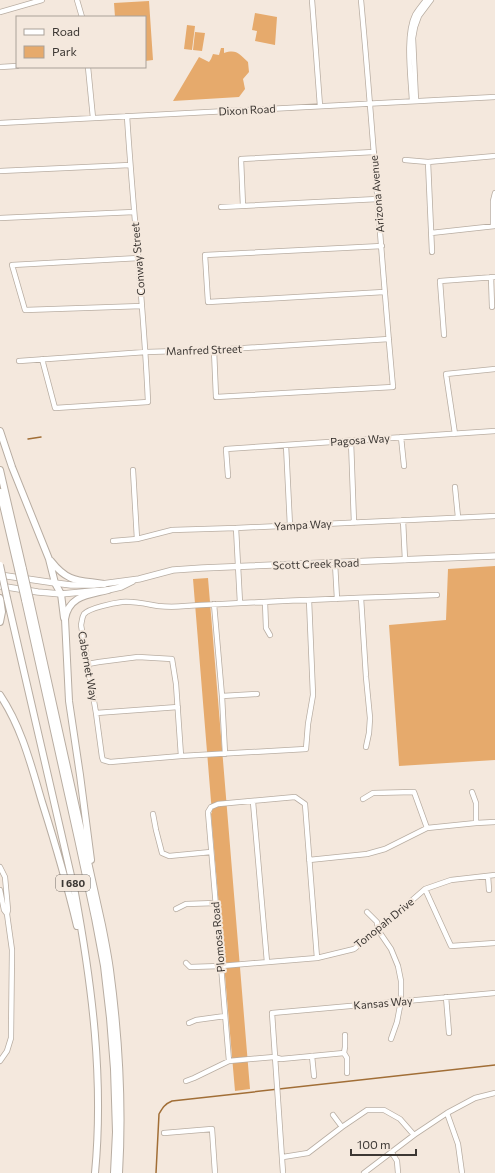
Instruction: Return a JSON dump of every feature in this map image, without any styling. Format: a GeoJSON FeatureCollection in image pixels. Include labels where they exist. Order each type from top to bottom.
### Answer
{"type":"FeatureCollection","features":[{"type":"Feature","properties":{"kind":"highway"},"geometry":{"type":"LineString","coordinates":[[0,431],[14,474],[49,559],[55,583],[61,594],[66,636]]}},
{"type":"Feature","properties":{"kind":"highway","name":"I 680"},"geometry":{"type":"LineString","coordinates":[[0,470],[14,543]]}},
{"type":"Feature","properties":{"kind":"highway","name":"I 680"},"geometry":{"type":"LineString","coordinates":[[0,493],[14,543],[102,925],[110,968],[119,1051],[121,1092],[119,1173]]}},
{"type":"Feature","properties":{"kind":"highway"},"geometry":{"type":"LineString","coordinates":[[49,559],[62,573],[71,579],[104,584]]}},
{"type":"Feature","properties":{"kind":"highway","name":"I 680"},"geometry":{"type":"LineString","coordinates":[[0,565],[75,893],[89,974],[96,1044],[98,1091],[98,1128],[95,1173]]}},
{"type":"Feature","properties":{"kind":"highway"},"geometry":{"type":"LineString","coordinates":[[93,886],[81,781],[70,707],[66,615],[74,601],[83,596],[108,590]]}},
{"type":"Feature","properties":{"kind":"highway"},"geometry":{"type":"LineString","coordinates":[[0,598],[2,612],[0,622]]}},
{"type":"Feature","properties":{"kind":"highway","name":"I 680"},"geometry":{"type":"LineString","coordinates":[[27,600],[104,966],[114,1069],[116,1132],[114,1173]]}},
{"type":"Feature","properties":{"kind":"highway"},"geometry":{"type":"LineString","coordinates":[[0,695],[8,706],[16,722],[26,749],[70,894],[89,974]]}},
{"type":"Feature","properties":{"kind":"main road","name":"Scott Creek Road"},"geometry":{"type":"LineString","coordinates":[[0,575],[55,583],[82,585],[104,584],[139,579],[173,570],[495,556]]}},
{"type":"Feature","properties":{"kind":"main road","name":"Scott Creek Road"},"geometry":{"type":"LineString","coordinates":[[0,586],[61,594],[93,590],[108,590],[121,587],[139,579]]}},
{"type":"Feature","properties":{"kind":"street"},"geometry":{"type":"LineString","coordinates":[[0,12],[42,0]]}},
{"type":"Feature","properties":{"kind":"street"},"geometry":{"type":"LineString","coordinates":[[77,0],[82,16]]}},
{"type":"Feature","properties":{"kind":"street"},"geometry":{"type":"LineString","coordinates":[[312,0],[320,106]]}},
{"type":"Feature","properties":{"kind":"street","name":"Arizona Avenue"},"geometry":{"type":"LineString","coordinates":[[214,350],[216,397],[393,388],[384,292],[371,104],[361,0]]}},
{"type":"Feature","properties":{"kind":"street"},"geometry":{"type":"LineString","coordinates":[[414,101],[409,38],[415,14],[426,0]]}},
{"type":"Feature","properties":{"kind":"street"},"geometry":{"type":"LineString","coordinates":[[414,101],[414,32],[419,16],[431,0]]}},
{"type":"Feature","properties":{"kind":"street"},"geometry":{"type":"LineString","coordinates":[[0,67],[16,66]]}},
{"type":"Feature","properties":{"kind":"street"},"geometry":{"type":"LineString","coordinates":[[88,68],[93,118]]}},
{"type":"Feature","properties":{"kind":"street","name":"Dixon Road"},"geometry":{"type":"LineString","coordinates":[[0,123],[495,97]]}},
{"type":"Feature","properties":{"kind":"street","name":"Conway Street"},"geometry":{"type":"LineString","coordinates":[[42,359],[55,408],[148,402],[146,352],[127,116]]}},
{"type":"Feature","properties":{"kind":"street"},"geometry":{"type":"LineString","coordinates":[[243,206],[241,159],[374,152]]}},
{"type":"Feature","properties":{"kind":"street"},"geometry":{"type":"LineString","coordinates":[[405,160],[428,162],[495,156]]}},
{"type":"Feature","properties":{"kind":"street"},"geometry":{"type":"LineString","coordinates":[[428,162],[432,252]]}},
{"type":"Feature","properties":{"kind":"street"},"geometry":{"type":"LineString","coordinates":[[0,171],[130,165]]}},
{"type":"Feature","properties":{"kind":"street"},"geometry":{"type":"LineString","coordinates":[[431,234],[494,226],[495,193]]}},
{"type":"Feature","properties":{"kind":"street"},"geometry":{"type":"LineString","coordinates":[[221,207],[378,199]]}},
{"type":"Feature","properties":{"kind":"street"},"geometry":{"type":"LineString","coordinates":[[0,218],[134,212]]}},
{"type":"Feature","properties":{"kind":"street"},"geometry":{"type":"LineString","coordinates":[[382,246],[205,255],[208,302],[384,292]]}},
{"type":"Feature","properties":{"kind":"street"},"geometry":{"type":"LineString","coordinates":[[139,258],[12,265],[26,310],[142,306]]}},
{"type":"Feature","properties":{"kind":"street"},"geometry":{"type":"LineString","coordinates":[[444,335],[440,281],[493,277],[492,307]]}},
{"type":"Feature","properties":{"kind":"street","name":"Manfred Street"},"geometry":{"type":"LineString","coordinates":[[19,361],[146,352],[214,350],[389,340]]}},
{"type":"Feature","properties":{"kind":"street"},"geometry":{"type":"LineString","coordinates":[[455,434],[446,374],[495,369]]}},
{"type":"Feature","properties":{"kind":"street","name":"Pagosa Way"},"geometry":{"type":"LineString","coordinates":[[228,476],[226,449],[495,431]]}},
{"type":"Feature","properties":{"kind":"street"},"geometry":{"type":"LineString","coordinates":[[401,437],[404,466]]}},
{"type":"Feature","properties":{"kind":"street"},"geometry":{"type":"LineString","coordinates":[[351,441],[354,523]]}},
{"type":"Feature","properties":{"kind":"street"},"geometry":{"type":"LineString","coordinates":[[286,445],[290,526]]}},
{"type":"Feature","properties":{"kind":"street"},"geometry":{"type":"LineString","coordinates":[[133,470],[137,539]]}},
{"type":"Feature","properties":{"kind":"street"},"geometry":{"type":"LineString","coordinates":[[455,487],[458,518]]}},
{"type":"Feature","properties":{"kind":"street","name":"Yampa Way"},"geometry":{"type":"LineString","coordinates":[[113,541],[137,539],[172,530],[495,516]]}},
{"type":"Feature","properties":{"kind":"street"},"geometry":{"type":"LineString","coordinates":[[403,520],[405,560]]}},
{"type":"Feature","properties":{"kind":"street"},"geometry":{"type":"LineString","coordinates":[[236,528],[240,603]]}},
{"type":"Feature","properties":{"kind":"street"},"geometry":{"type":"LineString","coordinates":[[335,563],[338,599]]}},
{"type":"Feature","properties":{"kind":"street"},"geometry":{"type":"LineString","coordinates":[[226,754],[214,604],[437,595]]}},
{"type":"Feature","properties":{"kind":"street"},"geometry":{"type":"LineString","coordinates":[[361,598],[370,718],[366,747]]}},
{"type":"Feature","properties":{"kind":"street"},"geometry":{"type":"LineString","coordinates":[[88,664],[138,657],[172,659],[178,707],[181,756],[306,748],[308,724],[314,695],[309,600]]}},
{"type":"Feature","properties":{"kind":"street","name":"Cabernet Way"},"geometry":{"type":"LineString","coordinates":[[181,756],[110,762],[103,760],[81,625],[82,618],[85,612],[121,602],[144,603],[157,606],[214,604]]}},
{"type":"Feature","properties":{"kind":"street"},"geometry":{"type":"LineString","coordinates":[[265,602],[266,628],[270,635]]}},
{"type":"Feature","properties":{"kind":"street"},"geometry":{"type":"LineString","coordinates":[[222,696],[257,694]]}},
{"type":"Feature","properties":{"kind":"street"},"geometry":{"type":"LineString","coordinates":[[96,713],[178,707]]}},
{"type":"Feature","properties":{"kind":"street"},"geometry":{"type":"LineString","coordinates":[[363,799],[373,793],[414,792],[427,828]]}},
{"type":"Feature","properties":{"kind":"street"},"geometry":{"type":"LineString","coordinates":[[472,792],[476,803],[476,823]]}},
{"type":"Feature","properties":{"kind":"street"},"geometry":{"type":"LineString","coordinates":[[267,962],[253,802],[295,797],[305,804],[317,958]]}},
{"type":"Feature","properties":{"kind":"street","name":"Plomosa Road"},"geometry":{"type":"LineString","coordinates":[[229,1061],[208,812],[211,807],[218,804],[253,802]]}},
{"type":"Feature","properties":{"kind":"street"},"geometry":{"type":"LineString","coordinates":[[153,814],[162,853],[169,856],[211,852]]}},
{"type":"Feature","properties":{"kind":"street"},"geometry":{"type":"LineString","coordinates":[[309,860],[367,854],[385,849],[427,828],[495,822]]}},
{"type":"Feature","properties":{"kind":"street"},"geometry":{"type":"LineString","coordinates":[[0,867],[4,875],[12,950],[11,1038],[7,1051],[0,1061]]}},
{"type":"Feature","properties":{"kind":"street"},"geometry":{"type":"LineString","coordinates":[[488,876],[489,890]]}},
{"type":"Feature","properties":{"kind":"street","name":"Tonopah Drive"},"geometry":{"type":"LineString","coordinates":[[186,963],[190,967],[221,966],[317,958],[354,949],[425,889],[452,880],[495,876]]}},
{"type":"Feature","properties":{"kind":"street"},"geometry":{"type":"LineString","coordinates":[[0,885],[4,885],[5,882]]}},
{"type":"Feature","properties":{"kind":"street"},"geometry":{"type":"LineString","coordinates":[[425,889],[451,946],[495,943]]}},
{"type":"Feature","properties":{"kind":"street"},"geometry":{"type":"LineString","coordinates":[[0,890],[4,910],[7,914]]}},
{"type":"Feature","properties":{"kind":"street"},"geometry":{"type":"LineString","coordinates":[[176,909],[186,904],[216,902]]}},
{"type":"Feature","properties":{"kind":"street"},"geometry":{"type":"LineString","coordinates":[[367,912],[377,922],[378,930],[392,949],[401,981],[401,1001],[391,1039]]}},
{"type":"Feature","properties":{"kind":"street","name":"Kansas Way"},"geometry":{"type":"LineString","coordinates":[[274,1057],[272,1013],[495,993]]}},
{"type":"Feature","properties":{"kind":"street"},"geometry":{"type":"LineString","coordinates":[[446,997],[448,1033]]}},
{"type":"Feature","properties":{"kind":"street"},"geometry":{"type":"LineString","coordinates":[[189,1023],[196,1020],[225,1016]]}},
{"type":"Feature","properties":{"kind":"street"},"geometry":{"type":"LineString","coordinates":[[345,1035],[344,1053],[347,1058],[347,1073]]}},
{"type":"Feature","properties":{"kind":"street"},"geometry":{"type":"LineString","coordinates":[[186,1081],[229,1061],[274,1057],[281,1059],[344,1053]]}},
{"type":"Feature","properties":{"kind":"street"},"geometry":{"type":"LineString","coordinates":[[312,1056],[314,1076]]}},
{"type":"Feature","properties":{"kind":"street"},"geometry":{"type":"LineString","coordinates":[[274,1057],[284,1173]]}},
{"type":"Feature","properties":{"kind":"street"},"geometry":{"type":"LineString","coordinates":[[364,1173],[414,1135],[447,1113],[475,1098],[495,1093]]}},
{"type":"Feature","properties":{"kind":"street"},"geometry":{"type":"LineString","coordinates":[[282,1157],[308,1153],[367,1110],[384,1110],[400,1119],[414,1135]]}},
{"type":"Feature","properties":{"kind":"street"},"geometry":{"type":"LineString","coordinates":[[447,1113],[458,1144],[462,1173]]}},
{"type":"Feature","properties":{"kind":"street"},"geometry":{"type":"LineString","coordinates":[[333,1115],[342,1127]]}},
{"type":"Feature","properties":{"kind":"street"},"geometry":{"type":"LineString","coordinates":[[164,1133],[212,1130],[215,1173]]}},
{"type":"Feature","properties":{"kind":"street"},"geometry":{"type":"LineString","coordinates":[[392,1153],[397,1161],[398,1173]]}},
{"type":"Feature","properties":{"kind":"green space"},"geometry":{"type":"Polygon","coordinates":[[[149,1],[153,60],[146,61],[146,16],[115,16],[114,3],[149,1]]]}},
{"type":"Feature","properties":{"kind":"green space"},"geometry":{"type":"Polygon","coordinates":[[[255,13],[277,17],[275,45],[255,41],[257,31],[252,30],[255,13]]]}},
{"type":"Feature","properties":{"kind":"green space"},"geometry":{"type":"Polygon","coordinates":[[[187,25],[195,26],[192,50],[184,49],[187,25]]]}},
{"type":"Feature","properties":{"kind":"green space"},"geometry":{"type":"Polygon","coordinates":[[[195,32],[205,33],[202,51],[193,50],[195,32]]]}},
{"type":"Feature","properties":{"kind":"green space"},"geometry":{"type":"Polygon","coordinates":[[[221,48],[224,48],[224,53],[238,53],[248,62],[249,72],[243,79],[245,89],[239,97],[173,101],[199,57],[209,62],[213,54],[219,55],[221,48]]]}},
{"type":"Feature","properties":{"kind":"green space"},"geometry":{"type":"Polygon","coordinates":[[[495,566],[495,760],[399,766],[389,625],[446,620],[448,569],[495,566]]]}},
{"type":"Feature","properties":{"kind":"green space"},"geometry":{"type":"Polygon","coordinates":[[[208,578],[250,1089],[235,1091],[211,814],[193,579],[208,578]]]}},
{"type":"Feature","properties":{"kind":"waterway"},"geometry":{"type":"LineString","coordinates":[[28,439],[41,437]]}},
{"type":"Feature","properties":{"kind":"waterway"},"geometry":{"type":"LineString","coordinates":[[156,1173],[159,1114],[164,1106],[172,1101],[495,1065]]}}]}
